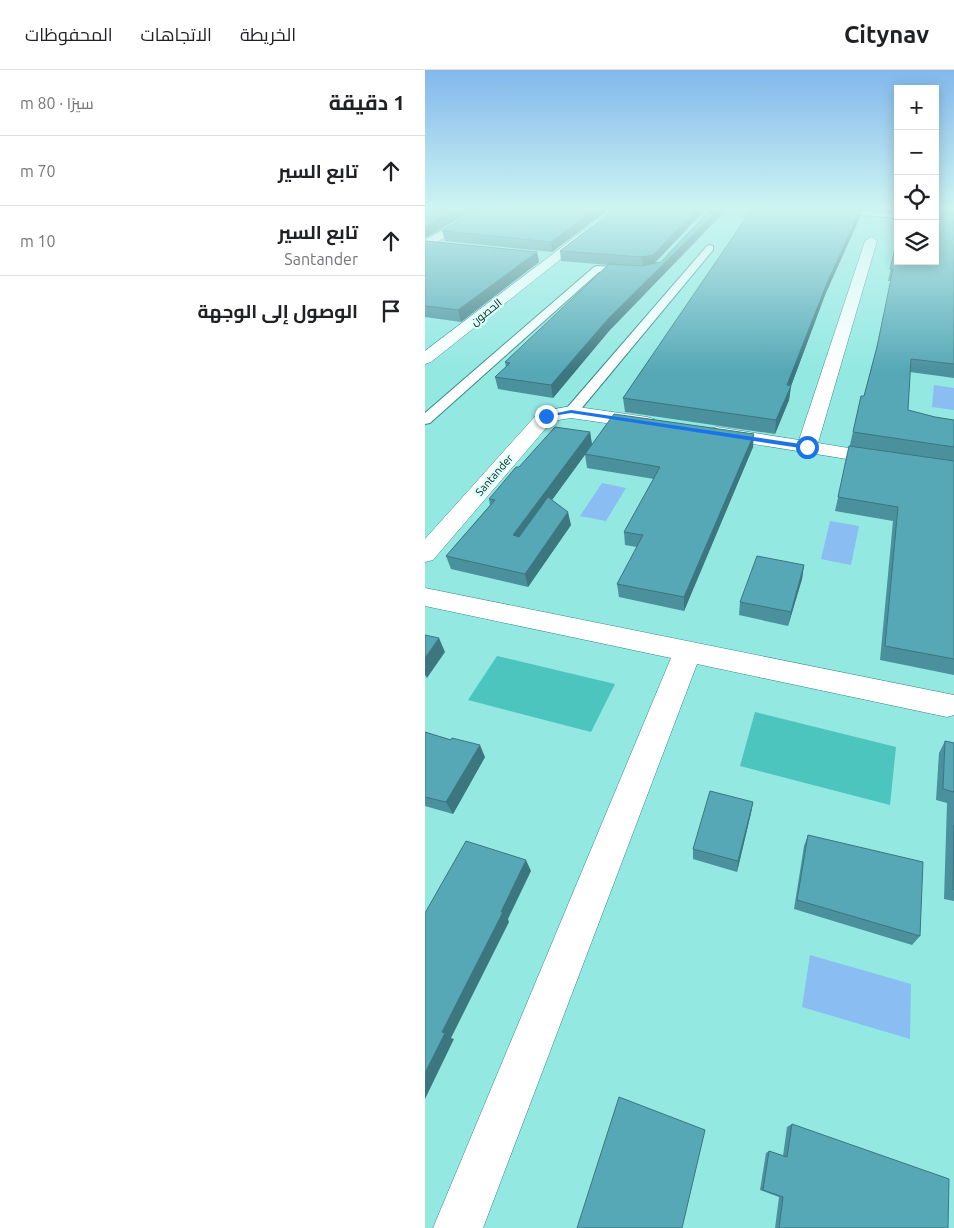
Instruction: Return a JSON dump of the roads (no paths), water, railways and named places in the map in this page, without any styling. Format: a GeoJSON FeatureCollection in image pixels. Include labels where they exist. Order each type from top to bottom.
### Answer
{"type":"FeatureCollection","features":[{"type":"Feature","properties":{"kind":"street","name":"الحصون"},"geometry":{"type":"LineString","coordinates":[[425,359],[549,263]]}},
{"type":"Feature","properties":{"kind":"street"},"geometry":{"type":"LineString","coordinates":[[807,447],[864,263]]}},
{"type":"Feature","properties":{"kind":"street","name":"Santander"},"geometry":{"type":"LineString","coordinates":[[425,554],[546,416],[571,412],[669,426]]}},
{"type":"Feature","properties":{"kind":"street"},"geometry":{"type":"LineString","coordinates":[[699,431],[903,461]]}},
{"type":"Feature","properties":{"kind":"street"},"geometry":{"type":"LineString","coordinates":[[425,597],[687,653],[947,705]]}},
{"type":"Feature","properties":{"kind":"street"},"geometry":{"type":"LineString","coordinates":[[458,1228],[687,653]]}},
{"type":"Feature","properties":{"kind":"lane"},"geometry":{"type":"LineString","coordinates":[[571,412],[697,263]]}},
{"type":"Feature","properties":{"kind":"lane"},"geometry":{"type":"LineString","coordinates":[[425,420],[597,268],[643,272]]}}]}
